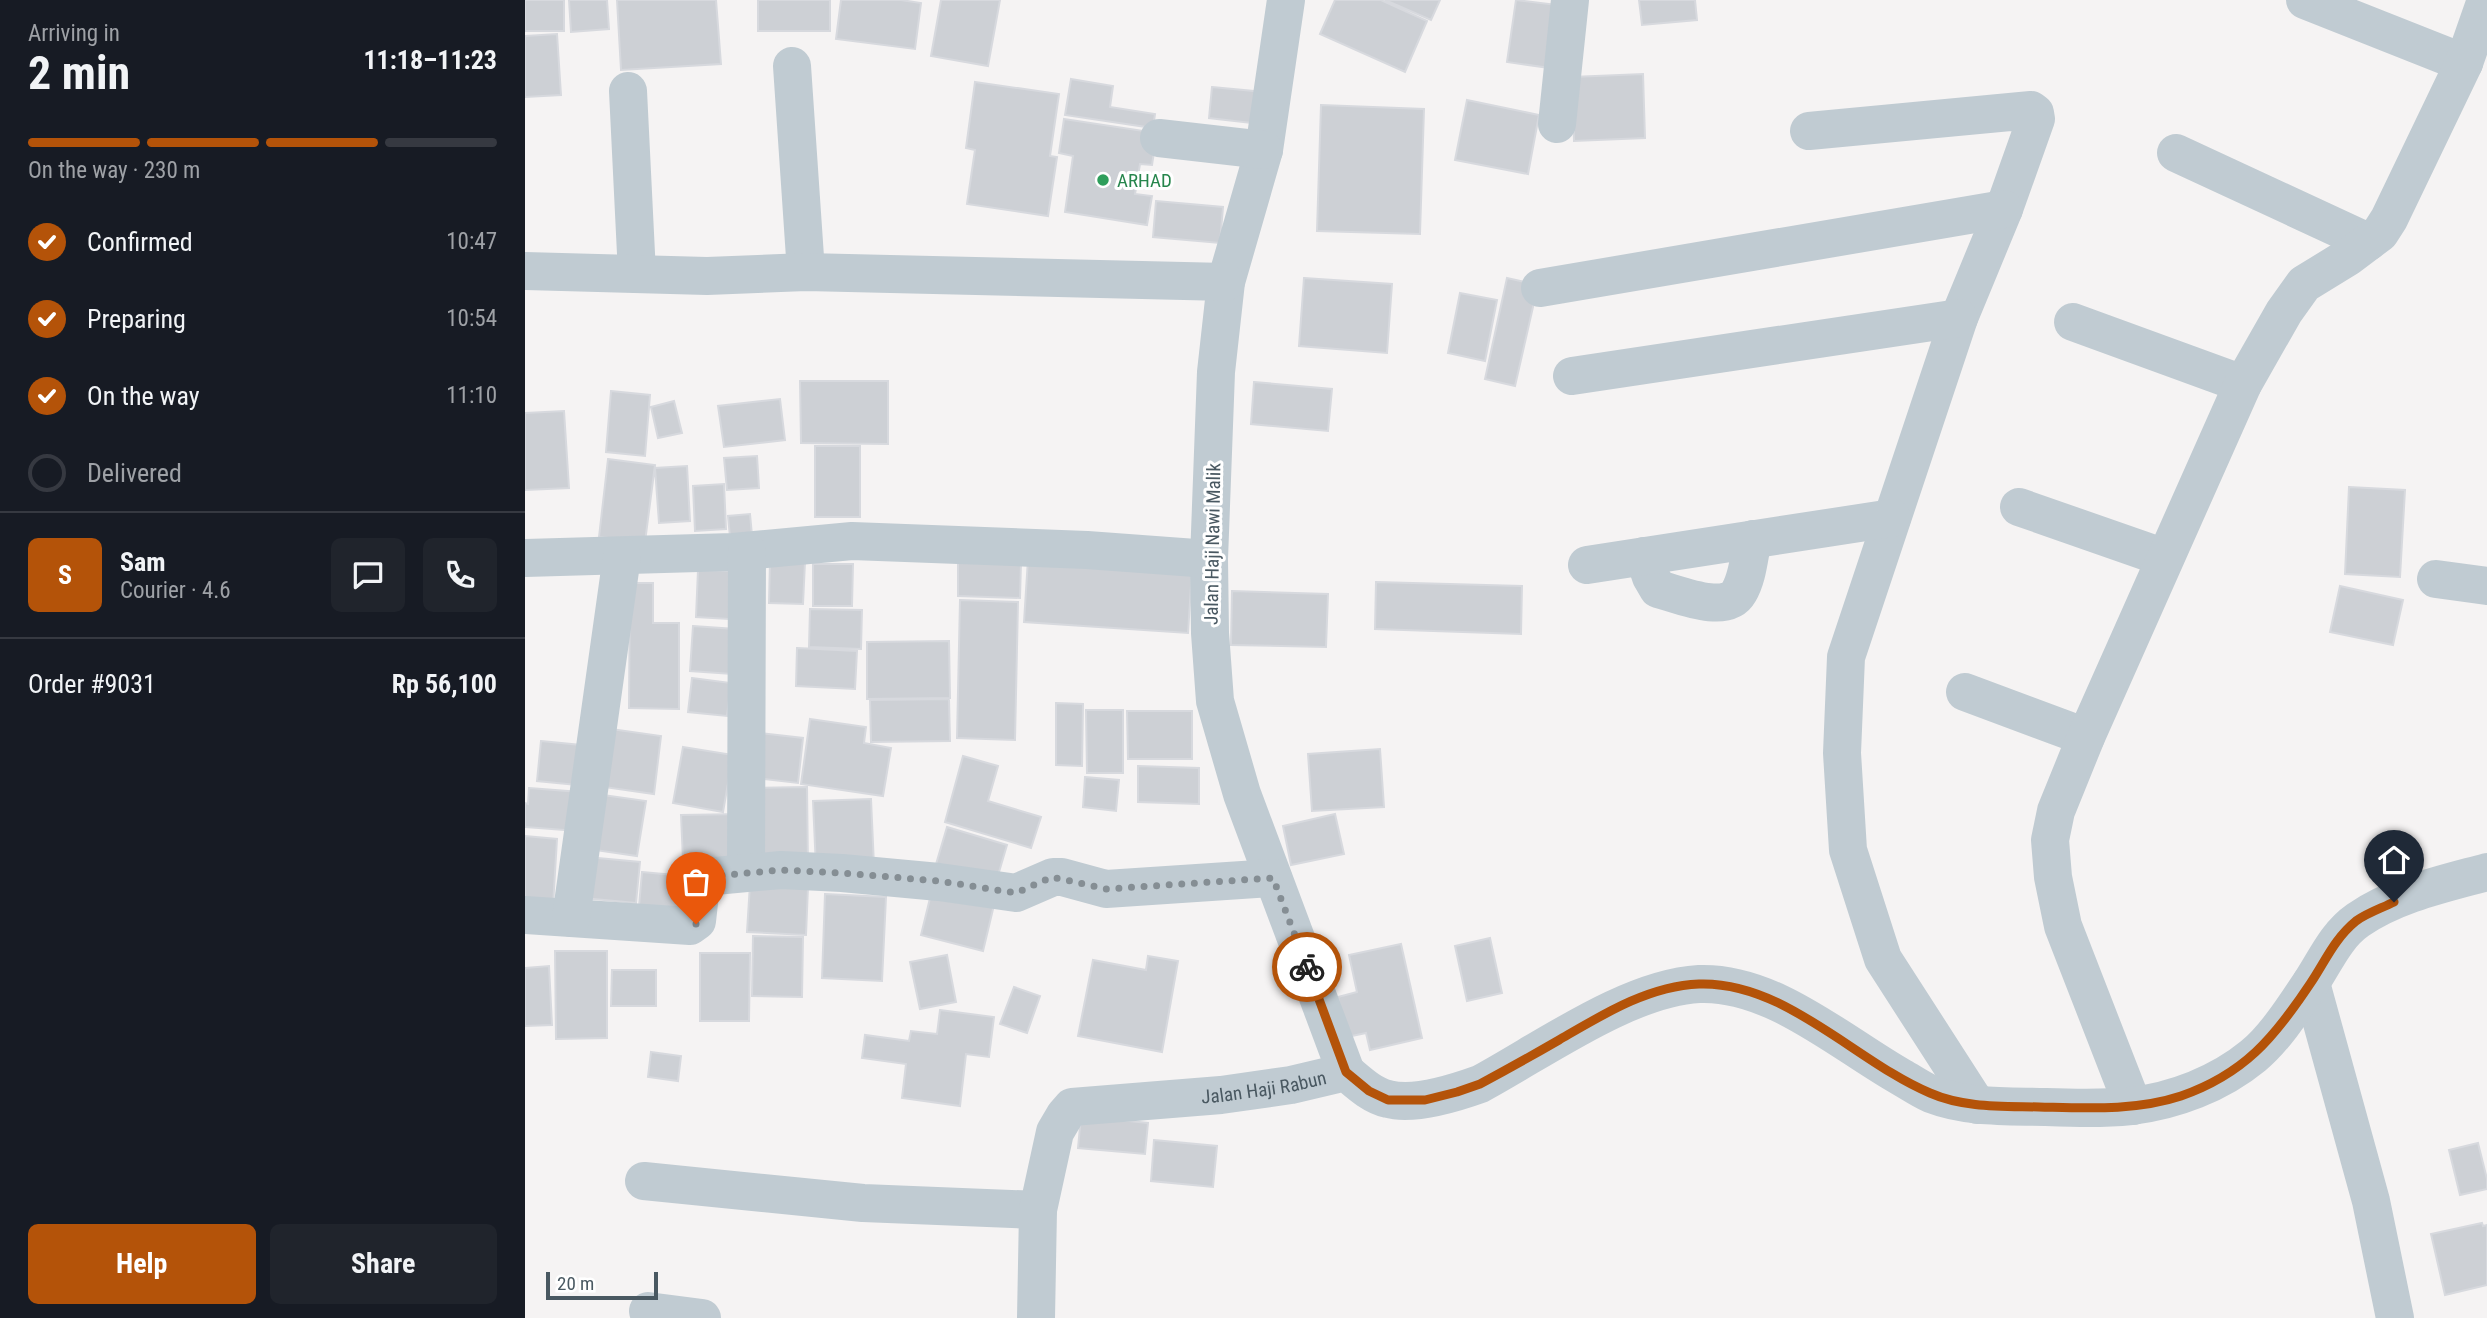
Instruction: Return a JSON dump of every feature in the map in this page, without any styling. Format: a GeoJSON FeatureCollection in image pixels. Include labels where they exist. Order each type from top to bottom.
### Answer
{"type":"FeatureCollection","features":[{"type":"Feature","properties":{"kind":"street","name":"Jalan Haji Nawi Malik"},"geometry":{"type":"LineString","coordinates":[[1286,0],[1264,150],[1226,282],[1216,372],[1209,559],[1215,701],[1242,794],[1346,1072]]}},
{"type":"Feature","properties":{"kind":"street"},"geometry":{"type":"LineString","coordinates":[[1557,124],[1570,0]]}},
{"type":"Feature","properties":{"kind":"street"},"geometry":{"type":"LineString","coordinates":[[2305,0],[2464,64]]}},
{"type":"Feature","properties":{"kind":"street"},"geometry":{"type":"LineString","coordinates":[[2133,1106],[2063,926],[2053,877],[2050,840],[2056,811],[2086,737],[2243,384],[2284,312],[2304,284],[2380,233],[2389,219],[2464,64],[2486,0]]}},
{"type":"Feature","properties":{"kind":"street"},"geometry":{"type":"LineString","coordinates":[[792,66],[806,272]]}},
{"type":"Feature","properties":{"kind":"street"},"geometry":{"type":"LineString","coordinates":[[628,91],[637,274]]}},
{"type":"Feature","properties":{"kind":"street"},"geometry":{"type":"LineString","coordinates":[[1809,131],[2031,110],[2036,119],[2004,209],[1959,318],[1846,657],[1842,753],[1848,850],[1883,959],[1977,1105]]}},
{"type":"Feature","properties":{"kind":"street"},"geometry":{"type":"LineString","coordinates":[[1159,138],[1264,150]]}},
{"type":"Feature","properties":{"kind":"street"},"geometry":{"type":"LineString","coordinates":[[2176,153],[2368,242]]}},
{"type":"Feature","properties":{"kind":"street"},"geometry":{"type":"LineString","coordinates":[[1540,288],[2004,209]]}},
{"type":"Feature","properties":{"kind":"street"},"geometry":{"type":"LineString","coordinates":[[525,271],[707,276],[806,272],[1226,282]]}},
{"type":"Feature","properties":{"kind":"street"},"geometry":{"type":"LineString","coordinates":[[1571,376],[1959,318]]}},
{"type":"Feature","properties":{"kind":"street"},"geometry":{"type":"LineString","coordinates":[[2073,322],[2243,384]]}},
{"type":"Feature","properties":{"kind":"street"},"geometry":{"type":"LineString","coordinates":[[2019,507],[2165,558]]}},
{"type":"Feature","properties":{"kind":"street"},"geometry":{"type":"LineString","coordinates":[[1587,565],[1892,518]]}},
{"type":"Feature","properties":{"kind":"street"},"geometry":{"type":"LineString","coordinates":[[1644,556],[1651,578],[1658,589],[1713,603],[1727,603],[1738,595],[1744,582],[1753,539]]}},
{"type":"Feature","properties":{"kind":"street"},"geometry":{"type":"LineString","coordinates":[[525,558],[747,551],[852,541],[1074,550],[1209,559]]}},
{"type":"Feature","properties":{"kind":"street"},"geometry":{"type":"LineString","coordinates":[[746,872],[747,551]]}},
{"type":"Feature","properties":{"kind":"street"},"geometry":{"type":"LineString","coordinates":[[571,918],[622,556]]}},
{"type":"Feature","properties":{"kind":"street"},"geometry":{"type":"LineString","coordinates":[[2435,579],[2487,586]]}},
{"type":"Feature","properties":{"kind":"street"},"geometry":{"type":"LineString","coordinates":[[1965,692],[2086,737]]}},
{"type":"Feature","properties":{"kind":"street"},"geometry":{"type":"LineString","coordinates":[[525,915],[690,926],[697,921],[701,885],[715,876],[781,870],[939,881],[1016,893],[1052,877],[1106,889],[1273,878]]}},
{"type":"Feature","properties":{"kind":"street","name":"Jalan Haji Rabun"},"geometry":{"type":"LineString","coordinates":[[1036,1318],[1038,1210],[1055,1132],[1072,1107],[1221,1095],[1291,1085],[1346,1072],[1369,1091],[1388,1100],[1425,1100],[1480,1084],[1632,1000],[1672,988],[1698,984],[1725,985],[1784,1006],[1931,1094],[1977,1105],[2086,1109],[2133,1106],[2180,1096],[2228,1074],[2254,1055],[2273,1035],[2311,983],[2330,949],[2357,921],[2412,892],[2487,872]]}},
{"type":"Feature","properties":{"kind":"street"},"geometry":{"type":"LineString","coordinates":[[2311,983],[2371,1201],[2395,1318]]}},
{"type":"Feature","properties":{"kind":"street"},"geometry":{"type":"LineString","coordinates":[[643,1181],[863,1203],[1038,1210]]}},
{"type":"Feature","properties":{"kind":"street"},"geometry":{"type":"LineString","coordinates":[[648,1311],[702,1318]]}},
{"type":"Feature","properties":{"kind":"building"},"geometry":{"type":"Polygon","coordinates":[[[525,0],[564,0],[564,31],[525,31],[525,0]]]}},
{"type":"Feature","properties":{"kind":"building"},"geometry":{"type":"Polygon","coordinates":[[[569,0],[607,0],[609,29],[571,32],[569,0]]]}},
{"type":"Feature","properties":{"kind":"building"},"geometry":{"type":"Polygon","coordinates":[[[617,0],[716,0],[721,64],[621,70],[617,0]]]}},
{"type":"Feature","properties":{"kind":"building"},"geometry":{"type":"Polygon","coordinates":[[[758,0],[830,0],[830,31],[758,31],[758,0]]]}},
{"type":"Feature","properties":{"kind":"building"},"geometry":{"type":"Polygon","coordinates":[[[841,0],[901,0],[921,3],[915,49],[836,39],[841,0]]]}},
{"type":"Feature","properties":{"kind":"building"},"geometry":{"type":"Polygon","coordinates":[[[941,0],[1000,0],[988,66],[931,56],[941,0]]]}},
{"type":"Feature","properties":{"kind":"building"},"geometry":{"type":"Polygon","coordinates":[[[1335,0],[1381,0],[1427,21],[1405,72],[1320,34],[1335,0]]]}},
{"type":"Feature","properties":{"kind":"building"},"geometry":{"type":"Polygon","coordinates":[[[1385,0],[1440,0],[1431,20],[1385,0]]]}},
{"type":"Feature","properties":{"kind":"building"},"geometry":{"type":"Polygon","coordinates":[[[1516,0],[1566,6],[1557,69],[1507,62],[1516,0]]]}},
{"type":"Feature","properties":{"kind":"building"},"geometry":{"type":"Polygon","coordinates":[[[1639,0],[1695,0],[1697,20],[1642,25],[1639,0]]]}},
{"type":"Feature","properties":{"kind":"building"},"geometry":{"type":"Polygon","coordinates":[[[557,34],[561,95],[525,97],[525,36],[557,34]]]}},
{"type":"Feature","properties":{"kind":"building"},"geometry":{"type":"Polygon","coordinates":[[[1643,74],[1645,138],[1574,141],[1572,77],[1643,74]]]}},
{"type":"Feature","properties":{"kind":"building"},"geometry":{"type":"Polygon","coordinates":[[[1071,79],[1113,86],[1110,107],[1155,114],[1153,128],[1065,115],[1071,79]]]}},
{"type":"Feature","properties":{"kind":"building"},"geometry":{"type":"Polygon","coordinates":[[[975,82],[1059,94],[1050,156],[1057,157],[1048,216],[967,204],[975,150],[966,148],[975,82]]]}},
{"type":"Feature","properties":{"kind":"building"},"geometry":{"type":"Polygon","coordinates":[[[1212,87],[1264,92],[1260,124],[1209,118],[1212,87]]]}},
{"type":"Feature","properties":{"kind":"building"},"geometry":{"type":"Polygon","coordinates":[[[1467,100],[1539,115],[1528,174],[1455,160],[1467,100]]]}},
{"type":"Feature","properties":{"kind":"building"},"geometry":{"type":"Polygon","coordinates":[[[1321,105],[1424,109],[1420,234],[1317,231],[1321,105]]]}},
{"type":"Feature","properties":{"kind":"building","name":"ARHAD"},"geometry":{"type":"Polygon","coordinates":[[[1064,119],[1157,133],[1152,165],[1140,164],[1135,194],[1152,196],[1147,225],[1065,212],[1073,156],[1059,153],[1064,119]]]}},
{"type":"Feature","properties":{"kind":"building"},"geometry":{"type":"Polygon","coordinates":[[[1156,201],[1223,207],[1220,243],[1153,237],[1156,201]]]}},
{"type":"Feature","properties":{"kind":"building"},"geometry":{"type":"Polygon","coordinates":[[[1304,278],[1392,284],[1387,353],[1299,346],[1304,278]]]}},
{"type":"Feature","properties":{"kind":"building"},"geometry":{"type":"Polygon","coordinates":[[[1507,278],[1538,285],[1515,386],[1485,379],[1507,278]]]}},
{"type":"Feature","properties":{"kind":"building"},"geometry":{"type":"Polygon","coordinates":[[[1460,293],[1497,300],[1485,361],[1448,353],[1460,293]]]}},
{"type":"Feature","properties":{"kind":"building"},"geometry":{"type":"Polygon","coordinates":[[[800,381],[888,381],[888,444],[801,443],[800,381]]]}},
{"type":"Feature","properties":{"kind":"building"},"geometry":{"type":"Polygon","coordinates":[[[1254,382],[1332,389],[1328,431],[1251,424],[1254,382]]]}},
{"type":"Feature","properties":{"kind":"building"},"geometry":{"type":"Polygon","coordinates":[[[611,391],[650,395],[645,456],[606,452],[611,391]]]}},
{"type":"Feature","properties":{"kind":"building"},"geometry":{"type":"Polygon","coordinates":[[[780,399],[785,440],[724,447],[718,406],[780,399]]]}},
{"type":"Feature","properties":{"kind":"building"},"geometry":{"type":"Polygon","coordinates":[[[674,401],[682,433],[658,438],[651,407],[674,401]]]}},
{"type":"Feature","properties":{"kind":"building"},"geometry":{"type":"Polygon","coordinates":[[[564,411],[569,488],[525,490],[525,413],[564,411]]]}},
{"type":"Feature","properties":{"kind":"building"},"geometry":{"type":"Polygon","coordinates":[[[815,446],[860,446],[860,517],[815,517],[815,446]]]}},
{"type":"Feature","properties":{"kind":"building"},"geometry":{"type":"Polygon","coordinates":[[[757,456],[759,488],[727,490],[724,458],[757,456]]]}},
{"type":"Feature","properties":{"kind":"building"},"geometry":{"type":"Polygon","coordinates":[[[608,459],[655,465],[645,542],[599,537],[608,459]]]}},
{"type":"Feature","properties":{"kind":"building"},"geometry":{"type":"Polygon","coordinates":[[[687,466],[690,521],[659,523],[655,468],[687,466]]]}},
{"type":"Feature","properties":{"kind":"building"},"geometry":{"type":"Polygon","coordinates":[[[724,484],[726,529],[695,531],[693,486],[724,484]]]}},
{"type":"Feature","properties":{"kind":"building"},"geometry":{"type":"Polygon","coordinates":[[[2349,487],[2405,490],[2400,577],[2345,574],[2349,487]]]}},
{"type":"Feature","properties":{"kind":"building"},"geometry":{"type":"Polygon","coordinates":[[[750,514],[753,546],[731,548],[728,516],[750,514]]]}},
{"type":"Feature","properties":{"kind":"building"},"geometry":{"type":"Polygon","coordinates":[[[1028,559],[1192,571],[1188,633],[1024,622],[1028,559]]]}},
{"type":"Feature","properties":{"kind":"building"},"geometry":{"type":"Polygon","coordinates":[[[770,561],[805,562],[803,604],[769,603],[770,561]]]}},
{"type":"Feature","properties":{"kind":"building"},"geometry":{"type":"Polygon","coordinates":[[[958,561],[1021,562],[1020,598],[958,596],[958,561]]]}},
{"type":"Feature","properties":{"kind":"building"},"geometry":{"type":"Polygon","coordinates":[[[813,564],[853,564],[852,606],[813,606],[813,564]]]}},
{"type":"Feature","properties":{"kind":"building"},"geometry":{"type":"Polygon","coordinates":[[[698,570],[731,571],[729,619],[696,617],[698,570]]]}},
{"type":"Feature","properties":{"kind":"building"},"geometry":{"type":"Polygon","coordinates":[[[1376,582],[1522,586],[1521,634],[1375,629],[1376,582]]]}},
{"type":"Feature","properties":{"kind":"building"},"geometry":{"type":"Polygon","coordinates":[[[630,583],[653,583],[653,623],[679,623],[679,709],[629,708],[630,583]]]}},
{"type":"Feature","properties":{"kind":"building"},"geometry":{"type":"Polygon","coordinates":[[[2340,586],[2403,600],[2393,645],[2330,632],[2340,586]]]}},
{"type":"Feature","properties":{"kind":"building"},"geometry":{"type":"Polygon","coordinates":[[[1232,591],[1328,594],[1326,647],[1231,645],[1232,591]]]}},
{"type":"Feature","properties":{"kind":"building"},"geometry":{"type":"Polygon","coordinates":[[[960,600],[1018,602],[1015,740],[957,738],[960,600]]]}},
{"type":"Feature","properties":{"kind":"building"},"geometry":{"type":"Polygon","coordinates":[[[810,609],[862,610],[861,649],[809,647],[810,609]]]}},
{"type":"Feature","properties":{"kind":"building"},"geometry":{"type":"Polygon","coordinates":[[[693,626],[735,629],[732,674],[690,671],[693,626]]]}},
{"type":"Feature","properties":{"kind":"building"},"geometry":{"type":"Polygon","coordinates":[[[949,641],[950,698],[867,699],[867,642],[949,641]]]}},
{"type":"Feature","properties":{"kind":"building"},"geometry":{"type":"Polygon","coordinates":[[[797,648],[857,651],[855,689],[796,686],[797,648]]]}},
{"type":"Feature","properties":{"kind":"building"},"geometry":{"type":"Polygon","coordinates":[[[692,678],[731,683],[727,716],[688,712],[692,678]]]}},
{"type":"Feature","properties":{"kind":"building"},"geometry":{"type":"Polygon","coordinates":[[[949,699],[950,741],[871,742],[870,700],[949,699]]]}},
{"type":"Feature","properties":{"kind":"building"},"geometry":{"type":"Polygon","coordinates":[[[1056,703],[1083,704],[1082,766],[1056,765],[1056,703]]]}},
{"type":"Feature","properties":{"kind":"building"},"geometry":{"type":"Polygon","coordinates":[[[1086,710],[1123,710],[1123,773],[1087,773],[1086,710]]]}},
{"type":"Feature","properties":{"kind":"building"},"geometry":{"type":"Polygon","coordinates":[[[1127,711],[1192,711],[1192,759],[1128,759],[1127,711]]]}},
{"type":"Feature","properties":{"kind":"building"},"geometry":{"type":"Polygon","coordinates":[[[810,719],[866,727],[864,743],[891,748],[883,796],[801,784],[810,719]]]}},
{"type":"Feature","properties":{"kind":"building"},"geometry":{"type":"Polygon","coordinates":[[[611,729],[661,736],[654,794],[604,787],[611,729]]]}},
{"type":"Feature","properties":{"kind":"building"},"geometry":{"type":"Polygon","coordinates":[[[752,732],[803,738],[798,783],[747,777],[752,732]]]}},
{"type":"Feature","properties":{"kind":"building"},"geometry":{"type":"Polygon","coordinates":[[[541,741],[591,746],[587,786],[537,781],[541,741]]]}},
{"type":"Feature","properties":{"kind":"building"},"geometry":{"type":"Polygon","coordinates":[[[683,747],[733,755],[723,812],[673,803],[683,747]]]}},
{"type":"Feature","properties":{"kind":"building"},"geometry":{"type":"Polygon","coordinates":[[[1380,749],[1384,807],[1312,811],[1308,754],[1380,749]]]}},
{"type":"Feature","properties":{"kind":"building"},"geometry":{"type":"Polygon","coordinates":[[[963,756],[998,766],[988,801],[1041,817],[1031,848],[945,822],[963,756]]]}},
{"type":"Feature","properties":{"kind":"building"},"geometry":{"type":"Polygon","coordinates":[[[1138,766],[1199,768],[1199,804],[1138,802],[1138,766]]]}},
{"type":"Feature","properties":{"kind":"building"},"geometry":{"type":"Polygon","coordinates":[[[1085,777],[1119,780],[1116,811],[1083,807],[1085,777]]]}},
{"type":"Feature","properties":{"kind":"building"},"geometry":{"type":"Polygon","coordinates":[[[807,787],[808,868],[755,868],[754,788],[807,787]]]}},
{"type":"Feature","properties":{"kind":"building"},"geometry":{"type":"Polygon","coordinates":[[[529,788],[580,792],[577,831],[525,827],[525,803],[528,804],[529,788]]]}},
{"type":"Feature","properties":{"kind":"building"},"geometry":{"type":"Polygon","coordinates":[[[603,795],[646,801],[637,856],[595,850],[603,795]]]}},
{"type":"Feature","properties":{"kind":"building"},"geometry":{"type":"Polygon","coordinates":[[[871,799],[874,866],[816,868],[813,801],[871,799]]]}},
{"type":"Feature","properties":{"kind":"building"},"geometry":{"type":"Polygon","coordinates":[[[743,814],[744,858],[683,860],[681,815],[743,814]]]}},
{"type":"Feature","properties":{"kind":"building"},"geometry":{"type":"Polygon","coordinates":[[[1335,814],[1344,854],[1291,865],[1283,826],[1335,814]]]}},
{"type":"Feature","properties":{"kind":"building"},"geometry":{"type":"Polygon","coordinates":[[[947,827],[1007,845],[994,889],[934,871],[947,827]]]}},
{"type":"Feature","properties":{"kind":"building"},"geometry":{"type":"Polygon","coordinates":[[[525,836],[557,839],[553,906],[525,903],[525,836]]]}},
{"type":"Feature","properties":{"kind":"building"},"geometry":{"type":"Polygon","coordinates":[[[587,857],[640,862],[636,903],[583,898],[587,857]]]}},
{"type":"Feature","properties":{"kind":"building"},"geometry":{"type":"Polygon","coordinates":[[[642,872],[696,877],[692,923],[638,918],[642,872]]]}},
{"type":"Feature","properties":{"kind":"building"},"geometry":{"type":"Polygon","coordinates":[[[750,884],[808,887],[806,935],[747,932],[750,884]]]}},
{"type":"Feature","properties":{"kind":"building"},"geometry":{"type":"Polygon","coordinates":[[[932,890],[994,905],[983,951],[921,935],[932,890]]]}},
{"type":"Feature","properties":{"kind":"building"},"geometry":{"type":"Polygon","coordinates":[[[825,894],[886,897],[882,981],[822,978],[825,894]]]}},
{"type":"Feature","properties":{"kind":"building"},"geometry":{"type":"Polygon","coordinates":[[[753,936],[803,937],[802,997],[752,996],[753,936]]]}},
{"type":"Feature","properties":{"kind":"building"},"geometry":{"type":"Polygon","coordinates":[[[1490,938],[1502,993],[1467,1001],[1455,946],[1490,938]]]}},
{"type":"Feature","properties":{"kind":"building"},"geometry":{"type":"Polygon","coordinates":[[[1401,944],[1422,1038],[1370,1050],[1366,1033],[1347,1037],[1338,997],[1357,992],[1349,955],[1401,944]]]}},
{"type":"Feature","properties":{"kind":"building"},"geometry":{"type":"Polygon","coordinates":[[[555,951],[607,951],[607,1038],[556,1039],[555,951]]]}},
{"type":"Feature","properties":{"kind":"building"},"geometry":{"type":"Polygon","coordinates":[[[700,953],[750,953],[749,1021],[700,1021],[700,953]]]}},
{"type":"Feature","properties":{"kind":"building"},"geometry":{"type":"Polygon","coordinates":[[[947,955],[956,1002],[920,1009],[910,962],[947,955]]]}},
{"type":"Feature","properties":{"kind":"building"},"geometry":{"type":"Polygon","coordinates":[[[1148,956],[1178,961],[1162,1052],[1078,1036],[1093,960],[1146,970],[1148,956]]]}},
{"type":"Feature","properties":{"kind":"building"},"geometry":{"type":"Polygon","coordinates":[[[549,966],[552,1025],[525,1026],[525,968],[549,966]]]}},
{"type":"Feature","properties":{"kind":"building"},"geometry":{"type":"Polygon","coordinates":[[[612,970],[656,970],[656,1006],[611,1006],[612,970]]]}},
{"type":"Feature","properties":{"kind":"building"},"geometry":{"type":"Polygon","coordinates":[[[1014,987],[1040,996],[1027,1033],[1000,1024],[1014,987]]]}},
{"type":"Feature","properties":{"kind":"building"},"geometry":{"type":"Polygon","coordinates":[[[940,1010],[994,1017],[989,1057],[966,1054],[960,1106],[902,1098],[906,1064],[862,1058],[865,1035],[909,1041],[911,1031],[937,1034],[940,1010]]]}},
{"type":"Feature","properties":{"kind":"building"},"geometry":{"type":"Polygon","coordinates":[[[651,1052],[681,1056],[678,1081],[648,1077],[651,1052]]]}},
{"type":"Feature","properties":{"kind":"building"},"geometry":{"type":"Polygon","coordinates":[[[1081,1116],[1148,1123],[1145,1154],[1078,1148],[1081,1116]]]}},
{"type":"Feature","properties":{"kind":"building"},"geometry":{"type":"Polygon","coordinates":[[[1154,1140],[1217,1146],[1213,1187],[1151,1181],[1154,1140]]]}},
{"type":"Feature","properties":{"kind":"building"},"geometry":{"type":"Polygon","coordinates":[[[2478,1143],[2487,1189],[2460,1195],[2449,1150],[2478,1143]]]}},
{"type":"Feature","properties":{"kind":"building"},"geometry":{"type":"Polygon","coordinates":[[[2482,1223],[2483,1226],[2487,1225],[2487,1285],[2445,1295],[2431,1234],[2482,1223]]]}},
{"type":"Feature","properties":{"kind":"way so far"},"geometry":{"type":"LineString","coordinates":[[696,924],[701,885],[715,876],[746,872],[781,870],[842,873],[939,881],[1016,893],[1052,877],[1062,877],[1106,889],[1273,878],[1307,967]]}},
{"type":"Feature","properties":{"kind":"place","name":"ARHAD"},"geometry":{"type":"Point","coordinates":[1103,180]}},
{"type":"Feature","properties":{"kind":"route"},"geometry":{"type":"LineString","coordinates":[[1307,967],[1346,1072],[1369,1091],[1388,1100],[1425,1100],[1480,1084],[1632,1000],[1672,988],[1698,984],[1725,985],[1774,1001],[1824,1028],[1931,1094],[1977,1105],[2086,1109],[2133,1106],[2180,1096],[2228,1074],[2254,1055],[2273,1035],[2311,983],[2330,949],[2357,921],[2394,902]]}}]}
